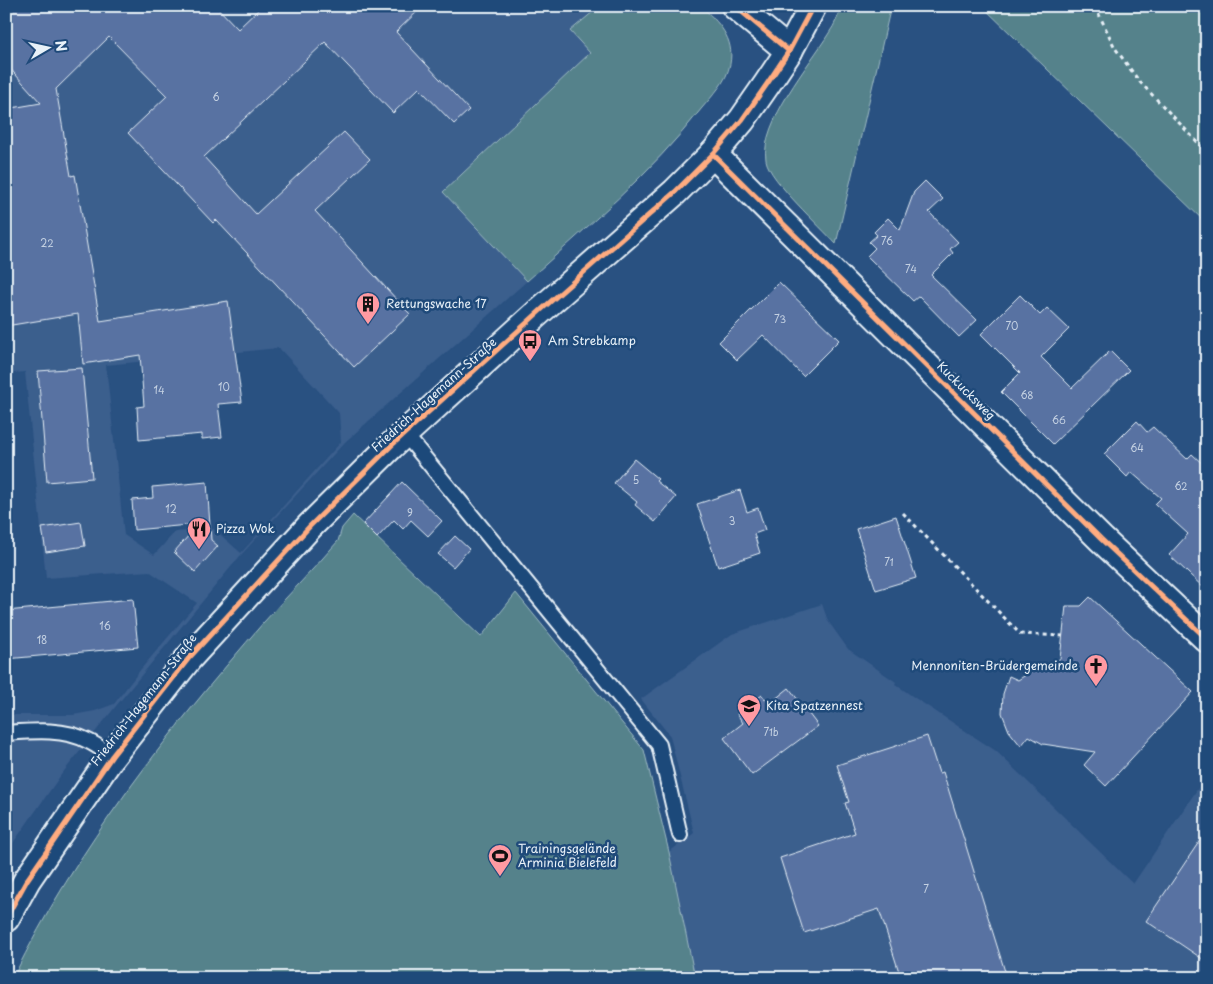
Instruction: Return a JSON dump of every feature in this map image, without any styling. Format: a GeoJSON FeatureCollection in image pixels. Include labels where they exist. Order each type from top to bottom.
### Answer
{"type":"FeatureCollection","features":[{"type":"Feature","properties":{"kind":"street"},"geometry":{"type":"LineString","coordinates":[[735,6],[789,51]]}},
{"type":"Feature","properties":{"kind":"street","name":"Friedrich-Hagemann-Straße"},"geometry":{"type":"LineString","coordinates":[[6,918],[27,880],[112,756],[188,658],[310,526],[405,434],[675,192],[713,154],[742,120],[789,51],[813,6]]}},
{"type":"Feature","properties":{"kind":"street","name":"Kuckucksweg"},"geometry":{"type":"LineString","coordinates":[[713,154],[1101,539],[1207,639]]}},
{"type":"Feature","properties":{"kind":"lane"},"geometry":{"type":"LineString","coordinates":[[405,434],[659,745],[680,835]]}},
{"type":"Feature","properties":{"kind":"lane"},"geometry":{"type":"LineString","coordinates":[[6,733],[61,732],[87,740],[112,756]]}},
{"type":"Feature","properties":{"kind":"path"},"geometry":{"type":"LineString","coordinates":[[1095,6],[1115,48],[1139,81],[1207,152]]}},
{"type":"Feature","properties":{"kind":"path"},"geometry":{"type":"LineString","coordinates":[[903,513],[1020,634],[1062,636]]}},
{"type":"Feature","properties":{"kind":"shaded area"},"geometry":{"type":"Polygon","coordinates":[[[6,6],[701,6],[717,21],[729,40],[731,52],[727,75],[683,132],[659,159],[527,281],[345,442],[240,556],[116,706],[61,775],[6,853],[6,715],[73,715],[95,711],[114,704],[197,603],[149,571],[46,578],[25,372],[6,374],[6,6]],[[279,348],[106,365],[124,535],[154,555],[175,532],[214,529],[241,553],[341,442],[339,413],[279,348]]]}},
{"type":"Feature","properties":{"kind":"shaded area"},"geometry":{"type":"Polygon","coordinates":[[[822,604],[828,621],[848,649],[896,682],[895,684],[915,698],[996,751],[1133,884],[1207,775],[1207,978],[695,978],[669,852],[694,833],[670,736],[641,699],[732,634],[822,604]]]}},
{"type":"Feature","properties":{"kind":"green space"},"geometry":{"type":"Polygon","coordinates":[[[600,6],[701,6],[719,25],[728,38],[731,55],[730,64],[723,82],[715,93],[662,155],[596,219],[527,281],[443,192],[590,53],[570,31],[600,6]]]}},
{"type":"Feature","properties":{"kind":"green space"},"geometry":{"type":"Polygon","coordinates":[[[843,6],[891,6],[836,244],[796,203],[776,179],[769,169],[766,160],[766,145],[778,112],[831,30],[843,6]]]}},
{"type":"Feature","properties":{"kind":"green space"},"geometry":{"type":"Polygon","coordinates":[[[982,6],[1207,6],[1207,224],[982,6]]]}},
{"type":"Feature","properties":{"kind":"green space"},"geometry":{"type":"Polygon","coordinates":[[[353,515],[481,637],[516,593],[644,750],[669,852],[695,978],[13,978],[66,882],[127,792],[229,663],[338,541],[342,528],[353,515]]]}},
{"type":"Feature","properties":{"kind":"building"},"geometry":{"type":"Polygon","coordinates":[[[6,6],[216,6],[238,29],[262,6],[423,6],[396,32],[469,110],[454,124],[419,88],[393,113],[325,42],[204,157],[256,214],[344,132],[370,159],[315,211],[410,314],[354,367],[216,220],[213,223],[128,133],[167,96],[109,37],[56,89],[71,176],[75,175],[100,321],[228,301],[242,402],[218,404],[222,437],[202,439],[202,434],[139,440],[137,407],[144,406],[140,355],[83,364],[78,314],[6,326],[6,109],[41,103],[6,64],[6,6]]]}},
{"type":"Feature","properties":{"kind":"building"},"geometry":{"type":"Polygon","coordinates":[[[925,181],[943,199],[929,212],[958,242],[950,249],[953,253],[931,275],[977,320],[959,337],[919,296],[913,301],[867,256],[875,248],[869,242],[877,235],[874,232],[888,218],[900,230],[914,192],[925,181]]]}},
{"type":"Feature","properties":{"kind":"building"},"geometry":{"type":"Polygon","coordinates":[[[779,282],[839,340],[803,376],[763,335],[737,360],[719,342],[779,282]]]}},
{"type":"Feature","properties":{"kind":"building"},"geometry":{"type":"Polygon","coordinates":[[[1020,295],[1040,315],[1047,308],[1069,329],[1041,357],[1072,388],[1110,351],[1129,370],[1053,444],[1001,392],[1020,373],[981,334],[1020,295]]]}},
{"type":"Feature","properties":{"kind":"building"},"geometry":{"type":"Polygon","coordinates":[[[82,368],[92,478],[47,482],[38,371],[82,368]]]}},
{"type":"Feature","properties":{"kind":"building"},"geometry":{"type":"Polygon","coordinates":[[[1137,421],[1147,432],[1153,427],[1187,459],[1192,454],[1207,468],[1207,591],[1169,555],[1188,534],[1155,504],[1161,498],[1131,472],[1127,477],[1104,454],[1137,421]]]}},
{"type":"Feature","properties":{"kind":"building"},"geometry":{"type":"Polygon","coordinates":[[[634,459],[658,479],[656,481],[676,497],[655,522],[635,505],[637,502],[614,483],[634,459]]]}},
{"type":"Feature","properties":{"kind":"building"},"geometry":{"type":"Polygon","coordinates":[[[207,482],[211,540],[218,546],[195,572],[174,552],[199,524],[134,530],[132,500],[153,498],[152,487],[207,482]]]}},
{"type":"Feature","properties":{"kind":"building"},"geometry":{"type":"Polygon","coordinates":[[[402,482],[442,521],[428,536],[411,520],[403,529],[394,520],[377,538],[363,524],[402,482]]]}},
{"type":"Feature","properties":{"kind":"building"},"geometry":{"type":"Polygon","coordinates":[[[740,490],[747,512],[758,508],[765,530],[754,534],[760,553],[718,567],[697,504],[740,490]]]}},
{"type":"Feature","properties":{"kind":"building"},"geometry":{"type":"Polygon","coordinates":[[[896,516],[916,578],[876,590],[856,529],[896,516]]]}},
{"type":"Feature","properties":{"kind":"building"},"geometry":{"type":"Polygon","coordinates":[[[81,522],[85,546],[46,552],[42,528],[81,522]]]}},
{"type":"Feature","properties":{"kind":"building"},"geometry":{"type":"Polygon","coordinates":[[[455,536],[469,549],[453,567],[438,554],[455,536]]]}},
{"type":"Feature","properties":{"kind":"building","name":"Mennoniten-Brüdergemeinde"},"geometry":{"type":"Polygon","coordinates":[[[1090,597],[1193,692],[1106,786],[1084,765],[1095,752],[1043,744],[1029,736],[1021,746],[1009,731],[1002,713],[1003,694],[1009,676],[1018,680],[1038,667],[1060,659],[1066,606],[1081,606],[1090,597]]]}},
{"type":"Feature","properties":{"kind":"building"},"geometry":{"type":"Polygon","coordinates":[[[133,599],[138,647],[6,659],[6,611],[133,599]]]}},
{"type":"Feature","properties":{"kind":"building"},"geometry":{"type":"Polygon","coordinates":[[[789,688],[818,726],[752,775],[724,738],[743,723],[737,714],[762,695],[769,704],[789,688]]]}},
{"type":"Feature","properties":{"kind":"building"},"geometry":{"type":"Polygon","coordinates":[[[927,736],[939,773],[943,772],[1007,978],[901,978],[879,909],[804,933],[780,858],[855,833],[845,803],[849,802],[837,765],[927,736]]]}},
{"type":"Feature","properties":{"kind":"building"},"geometry":{"type":"Polygon","coordinates":[[[1207,830],[1207,962],[1146,921],[1207,830]]]}},
{"type":"Feature","properties":{"kind":"cycle path"},"geometry":{"type":"LineString","coordinates":[[735,6],[789,51]]}},
{"type":"Feature","properties":{"kind":"cycle path"},"geometry":{"type":"LineString","coordinates":[[6,918],[27,880],[112,756],[189,658],[310,526],[391,446],[675,192],[713,154],[742,120],[767,84],[789,51],[813,6]]}},
{"type":"Feature","properties":{"kind":"cycle path"},"geometry":{"type":"LineString","coordinates":[[713,154],[1101,539],[1207,639]]}},
{"type":"Feature","properties":{"kind":"place","name":"Rettungswache 17"},"geometry":{"type":"Point","coordinates":[368,325]}},
{"type":"Feature","properties":{"kind":"place","name":"Am Strebkamp"},"geometry":{"type":"Point","coordinates":[530,362]}},
{"type":"Feature","properties":{"kind":"place","name":"Pizza Wok"},"geometry":{"type":"Point","coordinates":[199,550]}},
{"type":"Feature","properties":{"kind":"place","name":"Mennoniten-Brüdergemeinde"},"geometry":{"type":"Point","coordinates":[1096,687]}},
{"type":"Feature","properties":{"kind":"place","name":"Kita Spatzennest"},"geometry":{"type":"Point","coordinates":[749,727]}},
{"type":"Feature","properties":{"kind":"place","name":"Trainingsgelände Arminia Bielefeld"},"geometry":{"type":"Point","coordinates":[500,877]}}]}
